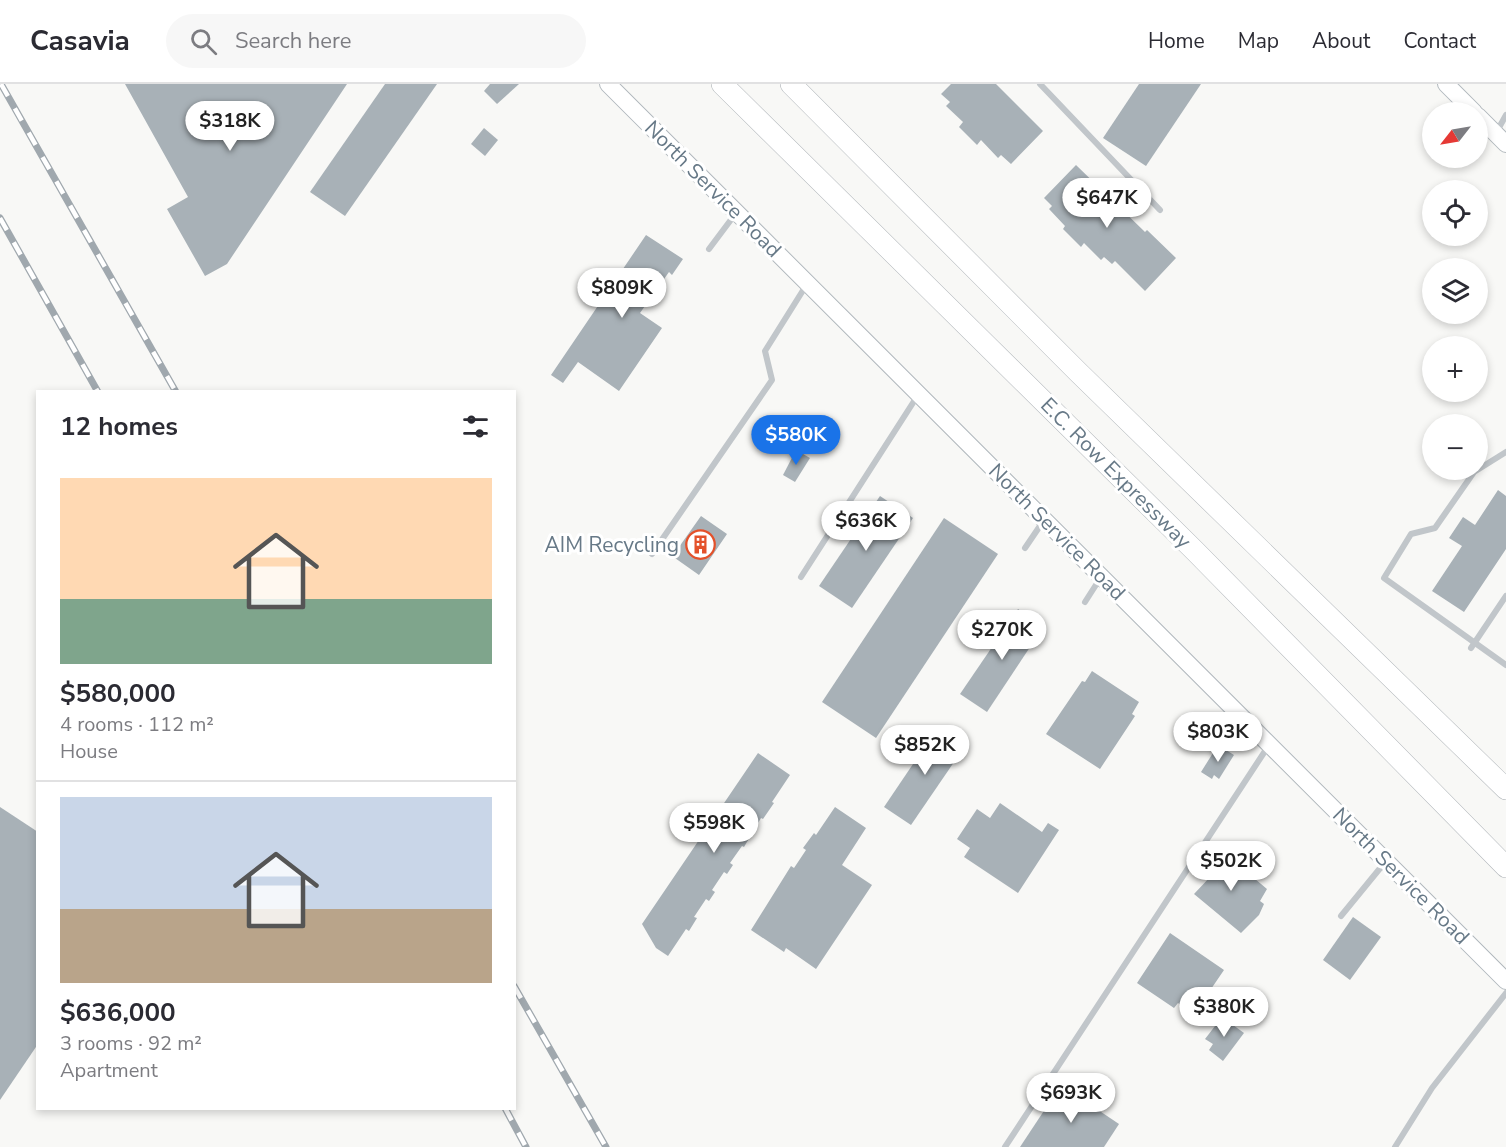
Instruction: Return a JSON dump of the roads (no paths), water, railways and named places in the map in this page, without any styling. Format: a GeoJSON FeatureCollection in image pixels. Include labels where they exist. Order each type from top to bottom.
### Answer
{"type":"FeatureCollection","features":[{"type":"Feature","properties":{"kind":"highway","name":"E.C. Row Expressway"},"geometry":{"type":"LineString","coordinates":[[722,84],[1195,551],[1506,867]]}},
{"type":"Feature","properties":{"kind":"highway"},"geometry":{"type":"LineString","coordinates":[[792,84],[1078,372],[1506,789]]}},
{"type":"Feature","properties":{"kind":"street","name":"North Service Road"},"geometry":{"type":"LineString","coordinates":[[608,84],[1506,981]]}},
{"type":"Feature","properties":{"kind":"street"},"geometry":{"type":"LineString","coordinates":[[1446,84],[1464,102]]}},
{"type":"Feature","properties":{"kind":"street"},"geometry":{"type":"LineString","coordinates":[[1488,126],[1501,139]]}},
{"type":"Feature","properties":{"kind":"lane"},"geometry":{"type":"LineString","coordinates":[[1040,84],[1160,210]]}},
{"type":"Feature","properties":{"kind":"lane"},"geometry":{"type":"LineString","coordinates":[[1501,139],[1506,115]]}},
{"type":"Feature","properties":{"kind":"lane"},"geometry":{"type":"LineString","coordinates":[[710,249],[736,213]]}},
{"type":"Feature","properties":{"kind":"lane"},"geometry":{"type":"LineString","coordinates":[[652,554],[772,380],[765,351],[808,284]]}},
{"type":"Feature","properties":{"kind":"lane"},"geometry":{"type":"LineString","coordinates":[[801,578],[918,394]]}},
{"type":"Feature","properties":{"kind":"lane"},"geometry":{"type":"LineString","coordinates":[[1506,453],[1474,472],[1435,528],[1411,534],[1384,578],[1472,646],[1506,665]]}},
{"type":"Feature","properties":{"kind":"lane"},"geometry":{"type":"LineString","coordinates":[[1026,548],[1044,520]]}},
{"type":"Feature","properties":{"kind":"lane"},"geometry":{"type":"LineString","coordinates":[[1085,602],[1101,577]]}},
{"type":"Feature","properties":{"kind":"lane"},"geometry":{"type":"LineString","coordinates":[[1472,646],[1506,596]]}},
{"type":"Feature","properties":{"kind":"lane"},"geometry":{"type":"LineString","coordinates":[[1005,1147],[1270,745]]}},
{"type":"Feature","properties":{"kind":"lane"},"geometry":{"type":"LineString","coordinates":[[1341,916],[1386,861]]}},
{"type":"Feature","properties":{"kind":"lane"},"geometry":{"type":"LineString","coordinates":[[1395,1147],[1432,1088],[1506,993]]}},
{"type":"Feature","properties":{"kind":"railway"},"geometry":{"type":"LineString","coordinates":[[1,84],[175,390]]}},
{"type":"Feature","properties":{"kind":"railway"},"geometry":{"type":"LineString","coordinates":[[0,218],[97,390]]}},
{"type":"Feature","properties":{"kind":"railway"},"geometry":{"type":"LineString","coordinates":[[516,990],[606,1147]]}},
{"type":"Feature","properties":{"kind":"railway"},"geometry":{"type":"LineString","coordinates":[[506,1110],[526,1147]]}},
{"type":"Feature","properties":{"kind":"place","name":"AIM Recycling"},"geometry":{"type":"Point","coordinates":[700,545]}}]}
